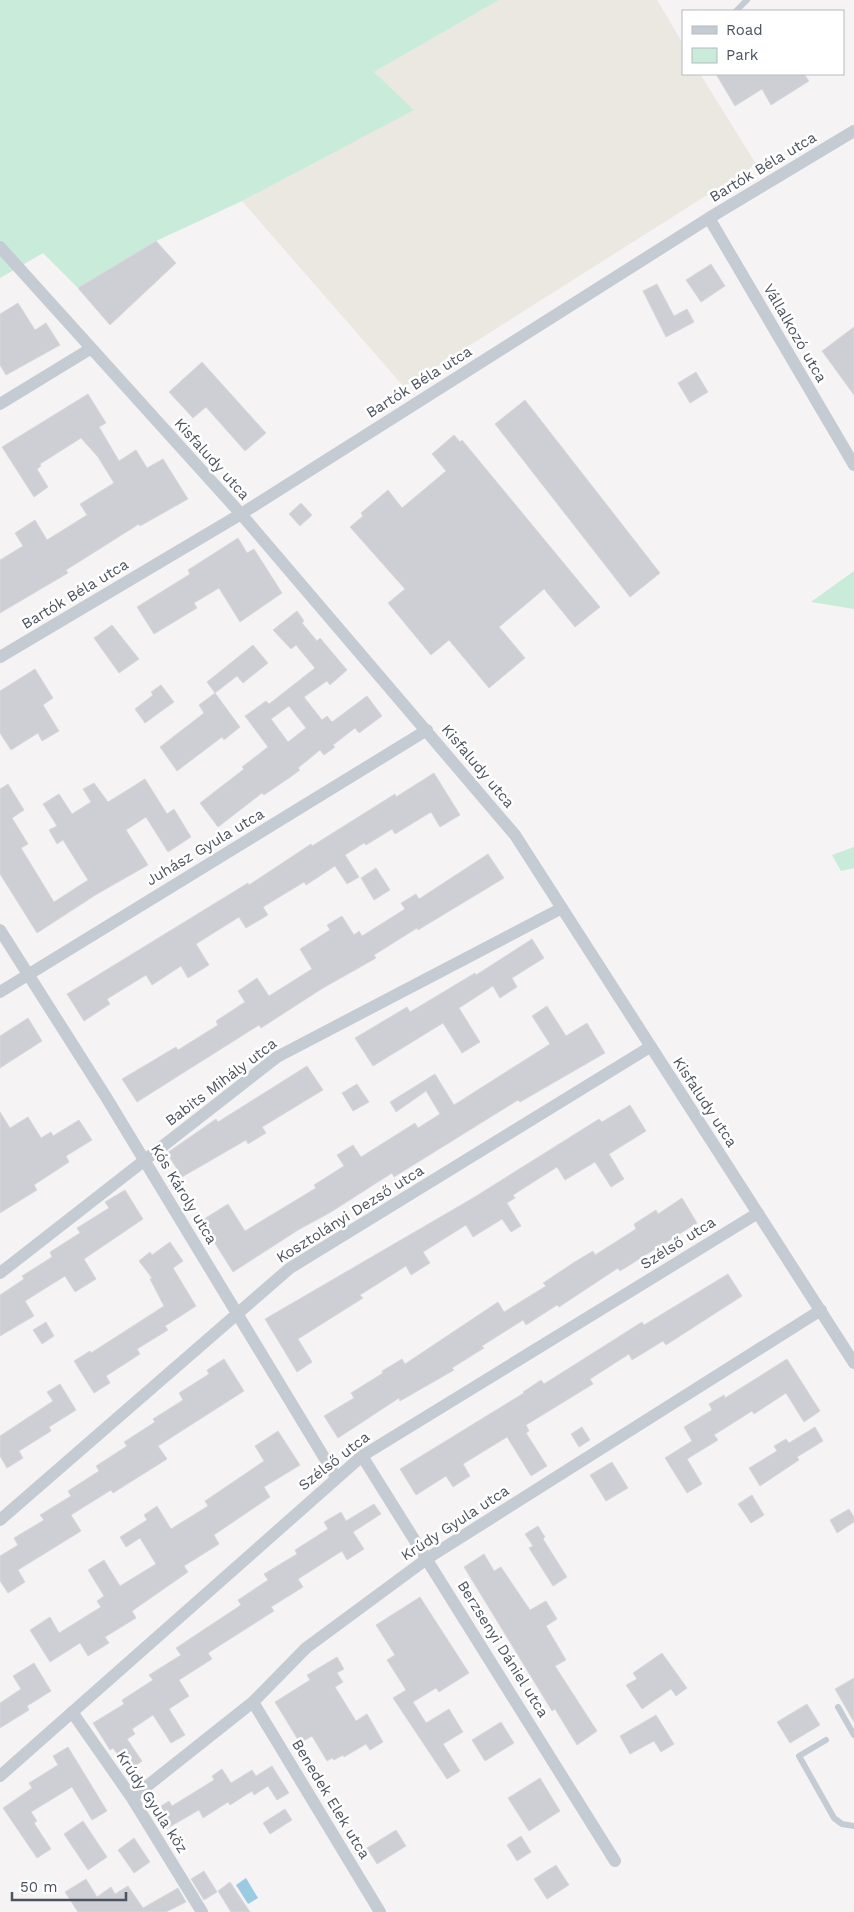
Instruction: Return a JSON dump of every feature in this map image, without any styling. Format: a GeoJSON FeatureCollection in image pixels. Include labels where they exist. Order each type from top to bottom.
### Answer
{"type":"FeatureCollection","features":[{"type":"Feature","properties":{"kind":"street","name":"Bartók Béla utca"},"geometry":{"type":"LineString","coordinates":[[0,657],[241,514],[709,218],[854,131]]}},
{"type":"Feature","properties":{"kind":"street","name":"Vállalkozó utca"},"geometry":{"type":"LineString","coordinates":[[709,218],[853,461]]}},
{"type":"Feature","properties":{"kind":"street","name":"Kisfaludy utca"},"geometry":{"type":"LineString","coordinates":[[0,247],[241,514],[515,835],[854,1363]]}},
{"type":"Feature","properties":{"kind":"street"},"geometry":{"type":"LineString","coordinates":[[0,404],[90,348]]}},
{"type":"Feature","properties":{"kind":"street","name":"Juhász Gyula utca"},"geometry":{"type":"LineString","coordinates":[[0,992],[427,730]]}},
{"type":"Feature","properties":{"kind":"street","name":"Babits Mihály utca"},"geometry":{"type":"LineString","coordinates":[[0,1273],[277,1057],[562,908]]}},
{"type":"Feature","properties":{"kind":"street","name":"Kós Károly utca"},"geometry":{"type":"LineString","coordinates":[[0,930],[144,1159],[336,1477]]}},
{"type":"Feature","properties":{"kind":"street","name":"Kosztolányi Dezső utca"},"geometry":{"type":"LineString","coordinates":[[0,1520],[290,1268],[650,1047]]}},
{"type":"Feature","properties":{"kind":"street","name":"Szélső utca"},"geometry":{"type":"LineString","coordinates":[[0,1776],[362,1456],[758,1213]]}},
{"type":"Feature","properties":{"kind":"street","name":"Krúdy Gyula utca"},"geometry":{"type":"LineString","coordinates":[[132,1798],[253,1702],[306,1648],[428,1558],[821,1310]]}},
{"type":"Feature","properties":{"kind":"street","name":"Berzsenyi Dániel utca"},"geometry":{"type":"LineString","coordinates":[[362,1456],[428,1558],[614,1861]]}},
{"type":"Feature","properties":{"kind":"street","name":"Benedek Elek utca"},"geometry":{"type":"LineString","coordinates":[[253,1702],[380,1912]]}},
{"type":"Feature","properties":{"kind":"street","name":"Krúdy Gyula köz"},"geometry":{"type":"LineString","coordinates":[[72,1712],[132,1798],[202,1912]]}},
{"type":"Feature","properties":{"kind":"lane"},"geometry":{"type":"LineString","coordinates":[[737,10],[747,0]]}},
{"type":"Feature","properties":{"kind":"lane"},"geometry":{"type":"LineString","coordinates":[[838,1707],[854,1735]]}},
{"type":"Feature","properties":{"kind":"lane"},"geometry":{"type":"LineString","coordinates":[[826,1740],[799,1756],[834,1818],[842,1824],[854,1826]]}},
{"type":"Feature","properties":{"kind":"shaded area"},"geometry":{"type":"Polygon","coordinates":[[[499,0],[657,0],[682,42],[682,75],[701,75],[756,164],[404,387],[242,201],[413,110],[374,72],[499,0]]]}},
{"type":"Feature","properties":{"kind":"green space"},"geometry":{"type":"Polygon","coordinates":[[[0,0],[499,0],[374,72],[414,110],[242,201],[156,241],[78,288],[43,253],[0,278],[0,0]]]}},
{"type":"Feature","properties":{"kind":"green space"},"geometry":{"type":"Polygon","coordinates":[[[854,571],[854,609],[811,602],[854,571]]]}},
{"type":"Feature","properties":{"kind":"green space"},"geometry":{"type":"Polygon","coordinates":[[[854,847],[854,868],[841,871],[832,855],[854,847]]]}},
{"type":"Feature","properties":{"kind":"water"},"geometry":{"type":"Polygon","coordinates":[[[246,1878],[258,1898],[248,1904],[236,1885],[246,1878]]]}},
{"type":"Feature","properties":{"kind":"building"},"geometry":{"type":"Polygon","coordinates":[[[717,75],[805,75],[809,81],[771,105],[762,89],[735,106],[717,75]]]}},
{"type":"Feature","properties":{"kind":"building"},"geometry":{"type":"Polygon","coordinates":[[[156,241],[176,263],[110,325],[78,288],[156,241]]]}},
{"type":"Feature","properties":{"kind":"building"},"geometry":{"type":"Polygon","coordinates":[[[711,264],[725,286],[701,302],[686,280],[711,264]]]}},
{"type":"Feature","properties":{"kind":"building"},"geometry":{"type":"Polygon","coordinates":[[[657,284],[674,316],[687,309],[694,322],[666,337],[643,291],[657,284]]]}},
{"type":"Feature","properties":{"kind":"building"},"geometry":{"type":"Polygon","coordinates":[[[18,303],[35,330],[46,323],[60,345],[6,375],[0,365],[0,314],[18,303]]]}},
{"type":"Feature","properties":{"kind":"building"},"geometry":{"type":"Polygon","coordinates":[[[854,327],[854,395],[822,351],[854,327]]]}},
{"type":"Feature","properties":{"kind":"building"},"geometry":{"type":"Polygon","coordinates":[[[202,362],[266,433],[245,451],[206,407],[193,418],[169,392],[202,362]]]}},
{"type":"Feature","properties":{"kind":"building"},"geometry":{"type":"Polygon","coordinates":[[[696,372],[708,392],[690,403],[678,383],[696,372]]]}},
{"type":"Feature","properties":{"kind":"building"},"geometry":{"type":"Polygon","coordinates":[[[88,394],[106,423],[99,427],[119,461],[136,450],[147,468],[163,459],[188,499],[140,526],[139,524],[66,570],[68,573],[0,613],[0,560],[23,546],[15,533],[35,520],[47,540],[87,515],[80,504],[114,483],[98,457],[81,438],[40,464],[41,466],[37,469],[48,487],[34,497],[2,447],[88,394]]]}},
{"type":"Feature","properties":{"kind":"building"},"geometry":{"type":"Polygon","coordinates":[[[525,400],[660,573],[630,597],[495,424],[525,400]]]}},
{"type":"Feature","properties":{"kind":"building"},"geometry":{"type":"Polygon","coordinates":[[[454,435],[460,442],[462,440],[600,607],[575,627],[544,589],[499,627],[525,658],[489,688],[449,640],[431,655],[388,603],[405,589],[350,527],[363,516],[361,513],[388,490],[402,508],[446,471],[432,454],[454,435]]]}},
{"type":"Feature","properties":{"kind":"building"},"geometry":{"type":"Polygon","coordinates":[[[301,503],[312,515],[300,526],[289,514],[301,503]]]}},
{"type":"Feature","properties":{"kind":"building"},"geometry":{"type":"Polygon","coordinates":[[[238,538],[247,553],[254,549],[282,593],[240,622],[219,588],[194,603],[197,608],[154,634],[137,607],[190,574],[188,570],[238,538]]]}},
{"type":"Feature","properties":{"kind":"building"},"geometry":{"type":"Polygon","coordinates":[[[297,611],[304,621],[302,623],[317,641],[320,638],[347,670],[330,685],[327,681],[304,697],[322,720],[327,716],[332,722],[367,696],[382,716],[359,733],[355,728],[333,745],[335,747],[324,755],[320,750],[298,768],[300,770],[264,795],[262,793],[218,827],[200,803],[244,769],[242,767],[268,747],[245,716],[266,701],[269,704],[315,668],[296,645],[291,649],[273,630],[297,611]],[[289,706],[271,719],[288,742],[306,728],[289,706]]]}},
{"type":"Feature","properties":{"kind":"building"},"geometry":{"type":"Polygon","coordinates":[[[112,625],[139,659],[119,673],[94,638],[112,625]]]}},
{"type":"Feature","properties":{"kind":"building"},"geometry":{"type":"Polygon","coordinates":[[[253,645],[268,663],[243,683],[237,676],[215,693],[207,682],[253,645]]]}},
{"type":"Feature","properties":{"kind":"building"},"geometry":{"type":"Polygon","coordinates":[[[35,669],[53,698],[43,705],[59,731],[42,741],[38,733],[11,750],[0,733],[0,691],[35,669]]]}},
{"type":"Feature","properties":{"kind":"building"},"geometry":{"type":"Polygon","coordinates":[[[161,685],[174,702],[145,723],[135,709],[153,695],[151,692],[161,685]]]}},
{"type":"Feature","properties":{"kind":"building"},"geometry":{"type":"Polygon","coordinates":[[[215,693],[240,727],[224,740],[222,737],[177,771],[160,747],[204,713],[199,705],[215,693]]]}},
{"type":"Feature","properties":{"kind":"building"},"geometry":{"type":"Polygon","coordinates":[[[434,773],[460,815],[440,827],[431,812],[395,834],[392,829],[366,845],[364,843],[345,855],[359,877],[347,884],[335,866],[306,885],[304,882],[263,907],[268,915],[246,928],[239,917],[196,944],[209,965],[188,978],[181,966],[152,985],[146,975],[107,999],[110,1004],[84,1021],[67,994],[248,883],[249,885],[311,844],[312,846],[395,794],[396,797],[434,773]]]}},
{"type":"Feature","properties":{"kind":"building"},"geometry":{"type":"Polygon","coordinates":[[[145,779],[167,814],[174,809],[191,837],[168,852],[146,817],[126,830],[148,865],[97,894],[37,933],[0,874],[0,789],[8,784],[24,810],[12,818],[28,844],[21,848],[54,902],[88,880],[63,840],[57,844],[49,830],[57,826],[43,804],[59,794],[72,814],[91,802],[83,789],[94,783],[108,802],[145,779]]]}},
{"type":"Feature","properties":{"kind":"building"},"geometry":{"type":"Polygon","coordinates":[[[488,854],[504,878],[418,930],[417,928],[374,955],[376,958],[323,988],[261,1028],[259,1025],[137,1102],[122,1079],[176,1047],[178,1050],[218,1025],[216,1021],[245,1002],[238,991],[257,978],[269,996],[312,969],[300,949],[330,930],[327,925],[342,916],[354,935],[359,931],[362,936],[405,909],[401,903],[416,894],[419,899],[488,854]]]}},
{"type":"Feature","properties":{"kind":"building"},"geometry":{"type":"Polygon","coordinates":[[[376,868],[390,890],[374,900],[361,878],[376,868]]]}},
{"type":"Feature","properties":{"kind":"building"},"geometry":{"type":"Polygon","coordinates":[[[532,939],[544,958],[512,978],[517,987],[500,998],[493,986],[459,1008],[480,1042],[462,1053],[443,1023],[373,1066],[355,1038],[407,1007],[410,1012],[475,973],[476,975],[532,939]]]}},
{"type":"Feature","properties":{"kind":"building"},"geometry":{"type":"Polygon","coordinates":[[[547,1006],[566,1036],[587,1023],[605,1053],[520,1102],[518,1100],[394,1177],[392,1173],[233,1272],[201,1221],[228,1204],[245,1231],[316,1188],[314,1185],[344,1166],[337,1155],[353,1145],[361,1157],[415,1123],[418,1128],[440,1114],[426,1091],[396,1112],[390,1102],[435,1074],[454,1105],[550,1044],[532,1016],[547,1006]]]}},
{"type":"Feature","properties":{"kind":"building"},"geometry":{"type":"Polygon","coordinates":[[[28,1018],[42,1041],[0,1068],[0,1036],[28,1018]]]}},
{"type":"Feature","properties":{"kind":"building"},"geometry":{"type":"Polygon","coordinates":[[[307,1066],[323,1090],[262,1127],[266,1133],[248,1144],[246,1140],[182,1177],[167,1153],[216,1119],[218,1122],[307,1066]]]}},
{"type":"Feature","properties":{"kind":"building"},"geometry":{"type":"Polygon","coordinates":[[[357,1084],[369,1102],[353,1111],[342,1093],[357,1084]]]}},
{"type":"Feature","properties":{"kind":"building"},"geometry":{"type":"Polygon","coordinates":[[[630,1105],[646,1131],[609,1154],[624,1179],[611,1187],[595,1162],[565,1180],[557,1167],[513,1195],[515,1198],[507,1203],[521,1226],[511,1232],[502,1219],[473,1237],[466,1225],[423,1252],[430,1263],[411,1275],[406,1266],[360,1295],[363,1298],[298,1339],[312,1362],[297,1372],[265,1319],[473,1198],[599,1119],[602,1122],[630,1105]]]}},
{"type":"Feature","properties":{"kind":"building"},"geometry":{"type":"Polygon","coordinates":[[[0,1112],[10,1128],[28,1117],[41,1138],[51,1132],[53,1136],[79,1120],[92,1140],[66,1156],[69,1162],[34,1185],[37,1190],[0,1213],[0,1112]]]}},
{"type":"Feature","properties":{"kind":"building"},"geometry":{"type":"Polygon","coordinates":[[[125,1190],[143,1219],[84,1259],[96,1279],[75,1292],[65,1276],[25,1301],[34,1316],[0,1336],[0,1295],[24,1279],[22,1276],[52,1257],[50,1252],[80,1233],[77,1228],[109,1208],[105,1202],[125,1190]]]}},
{"type":"Feature","properties":{"kind":"building"},"geometry":{"type":"Polygon","coordinates":[[[682,1198],[697,1223],[620,1271],[618,1268],[559,1307],[557,1305],[526,1325],[523,1320],[482,1346],[484,1348],[452,1368],[454,1370],[400,1401],[399,1398],[338,1438],[324,1416],[354,1398],[351,1393],[383,1373],[382,1371],[402,1359],[405,1364],[498,1302],[504,1312],[546,1286],[543,1283],[573,1263],[593,1251],[595,1255],[636,1229],[634,1224],[656,1210],[658,1214],[682,1198]]]}},
{"type":"Feature","properties":{"kind":"building"},"geometry":{"type":"Polygon","coordinates":[[[170,1242],[183,1261],[173,1268],[196,1306],[165,1326],[168,1330],[137,1349],[140,1354],[106,1376],[110,1383],[94,1393],[74,1361],[90,1351],[91,1353],[164,1306],[150,1279],[152,1278],[139,1261],[150,1252],[152,1255],[170,1242]]]}},
{"type":"Feature","properties":{"kind":"building"},"geometry":{"type":"Polygon","coordinates":[[[728,1274],[742,1296],[666,1345],[663,1341],[632,1360],[629,1354],[590,1379],[593,1384],[526,1425],[529,1431],[526,1433],[547,1466],[531,1476],[507,1437],[463,1464],[470,1476],[453,1487],[446,1476],[416,1495],[400,1469],[524,1393],[541,1380],[544,1384],[642,1322],[644,1325],[728,1274]]]}},
{"type":"Feature","properties":{"kind":"building"},"geometry":{"type":"Polygon","coordinates":[[[46,1322],[54,1336],[42,1344],[33,1330],[46,1322]]]}},
{"type":"Feature","properties":{"kind":"building"},"geometry":{"type":"Polygon","coordinates":[[[224,1359],[244,1391],[158,1446],[167,1459],[113,1493],[111,1490],[71,1515],[81,1531],[18,1570],[25,1582],[8,1593],[0,1581],[0,1556],[18,1545],[14,1538],[44,1520],[40,1515],[71,1496],[68,1491],[99,1471],[96,1466],[127,1446],[124,1442],[155,1422],[153,1419],[183,1400],[179,1393],[209,1374],[207,1370],[224,1359]]]}},
{"type":"Feature","properties":{"kind":"building"},"geometry":{"type":"Polygon","coordinates":[[[787,1359],[820,1411],[804,1422],[786,1393],[754,1414],[752,1411],[714,1435],[718,1440],[687,1459],[702,1484],[687,1493],[665,1458],[692,1441],[684,1427],[712,1410],[709,1404],[724,1395],[725,1398],[787,1359]]]}},
{"type":"Feature","properties":{"kind":"building"},"geometry":{"type":"Polygon","coordinates":[[[60,1384],[76,1410],[49,1427],[51,1431],[19,1451],[23,1458],[7,1468],[0,1456],[0,1436],[53,1401],[47,1392],[60,1384]]]}},
{"type":"Feature","properties":{"kind":"building"},"geometry":{"type":"Polygon","coordinates":[[[582,1427],[590,1440],[579,1447],[571,1434],[582,1427]]]}},
{"type":"Feature","properties":{"kind":"building"},"geometry":{"type":"Polygon","coordinates":[[[815,1427],[823,1441],[797,1457],[799,1460],[760,1486],[749,1468],[777,1451],[774,1446],[786,1439],[789,1443],[815,1427]]]}},
{"type":"Feature","properties":{"kind":"building"},"geometry":{"type":"Polygon","coordinates":[[[278,1431],[300,1465],[264,1487],[270,1497],[214,1535],[219,1544],[184,1566],[188,1572],[132,1611],[136,1618],[105,1637],[109,1643],[88,1656],[80,1643],[50,1662],[30,1630],[50,1617],[59,1633],[101,1607],[97,1601],[104,1596],[88,1570],[104,1560],[120,1586],[156,1564],[140,1538],[126,1547],[120,1537],[147,1520],[144,1515],[157,1506],[171,1529],[208,1506],[205,1501],[264,1461],[255,1446],[278,1431]]]}},
{"type":"Feature","properties":{"kind":"building"},"geometry":{"type":"Polygon","coordinates":[[[612,1462],[628,1488],[606,1501],[590,1475],[612,1462]]]}},
{"type":"Feature","properties":{"kind":"building"},"geometry":{"type":"Polygon","coordinates":[[[752,1495],[764,1515],[751,1523],[738,1504],[752,1495]]]}},
{"type":"Feature","properties":{"kind":"building"},"geometry":{"type":"Polygon","coordinates":[[[374,1504],[381,1514],[353,1532],[364,1549],[347,1560],[342,1551],[298,1579],[303,1587],[271,1607],[274,1611],[208,1653],[212,1659],[179,1680],[189,1696],[169,1709],[185,1735],[171,1743],[153,1715],[132,1729],[135,1734],[127,1739],[142,1761],[129,1771],[113,1748],[110,1750],[93,1723],[124,1704],[122,1700],[153,1680],[149,1675],[181,1655],[176,1648],[241,1605],[238,1600],[268,1580],[264,1574],[297,1554],[295,1550],[328,1529],[324,1522],[341,1512],[346,1521],[374,1504]]]}},
{"type":"Feature","properties":{"kind":"building"},"geometry":{"type":"Polygon","coordinates":[[[849,1509],[854,1517],[854,1522],[837,1533],[830,1520],[849,1509]]]}},
{"type":"Feature","properties":{"kind":"building"},"geometry":{"type":"Polygon","coordinates":[[[538,1526],[545,1537],[543,1539],[567,1577],[553,1586],[529,1548],[533,1546],[525,1534],[538,1526]]]}},
{"type":"Feature","properties":{"kind":"building"},"geometry":{"type":"Polygon","coordinates":[[[484,1554],[494,1571],[501,1567],[530,1610],[546,1601],[557,1619],[546,1626],[566,1660],[555,1666],[597,1731],[577,1745],[555,1709],[552,1711],[464,1567],[484,1554]]]}},
{"type":"Feature","properties":{"kind":"building"},"geometry":{"type":"Polygon","coordinates":[[[420,1597],[469,1673],[439,1692],[436,1688],[413,1702],[426,1723],[449,1709],[463,1732],[443,1744],[460,1771],[447,1779],[393,1698],[406,1690],[387,1660],[395,1655],[376,1625],[420,1597]]]}},
{"type":"Feature","properties":{"kind":"building"},"geometry":{"type":"Polygon","coordinates":[[[662,1653],[687,1688],[676,1696],[671,1689],[642,1709],[626,1685],[637,1679],[633,1673],[662,1653]]]}},
{"type":"Feature","properties":{"kind":"building"},"geometry":{"type":"Polygon","coordinates":[[[337,1657],[344,1669],[337,1673],[343,1682],[335,1687],[356,1721],[367,1714],[383,1742],[370,1750],[366,1744],[344,1757],[343,1755],[334,1760],[332,1758],[327,1761],[312,1736],[300,1743],[275,1702],[310,1680],[307,1675],[337,1657]]]}},
{"type":"Feature","properties":{"kind":"building"},"geometry":{"type":"Polygon","coordinates":[[[34,1663],[51,1691],[27,1706],[29,1710],[0,1728],[0,1703],[21,1689],[13,1676],[34,1663]]]}},
{"type":"Feature","properties":{"kind":"building"},"geometry":{"type":"Polygon","coordinates":[[[854,1678],[854,1722],[835,1689],[854,1678]]]}},
{"type":"Feature","properties":{"kind":"building"},"geometry":{"type":"Polygon","coordinates":[[[807,1704],[820,1725],[790,1743],[777,1722],[807,1704]]]}},
{"type":"Feature","properties":{"kind":"building"},"geometry":{"type":"Polygon","coordinates":[[[656,1715],[674,1744],[661,1752],[654,1741],[630,1754],[620,1736],[656,1715]]]}},
{"type":"Feature","properties":{"kind":"building"},"geometry":{"type":"Polygon","coordinates":[[[501,1722],[514,1743],[485,1761],[472,1740],[501,1722]]]}},
{"type":"Feature","properties":{"kind":"building"},"geometry":{"type":"Polygon","coordinates":[[[68,1747],[107,1811],[92,1820],[72,1787],[31,1812],[37,1821],[34,1823],[51,1849],[37,1858],[3,1808],[32,1788],[29,1783],[58,1765],[53,1756],[68,1747]]]}},
{"type":"Feature","properties":{"kind":"building"},"geometry":{"type":"Polygon","coordinates":[[[272,1766],[289,1793],[277,1800],[268,1786],[254,1795],[252,1791],[230,1805],[228,1802],[203,1818],[199,1810],[166,1829],[155,1810],[169,1801],[172,1806],[214,1780],[212,1776],[222,1769],[231,1783],[252,1770],[256,1776],[272,1766]]]}},
{"type":"Feature","properties":{"kind":"building"},"geometry":{"type":"Polygon","coordinates":[[[540,1778],[560,1811],[529,1831],[508,1798],[540,1778]]]}},
{"type":"Feature","properties":{"kind":"building"},"geometry":{"type":"Polygon","coordinates":[[[285,1809],[292,1820],[270,1834],[263,1823],[285,1809]]]}},
{"type":"Feature","properties":{"kind":"building"},"geometry":{"type":"Polygon","coordinates":[[[83,1821],[107,1857],[88,1870],[64,1834],[83,1821]]]}},
{"type":"Feature","properties":{"kind":"building"},"geometry":{"type":"Polygon","coordinates":[[[396,1830],[406,1846],[377,1864],[367,1848],[396,1830]]]}},
{"type":"Feature","properties":{"kind":"building"},"geometry":{"type":"Polygon","coordinates":[[[521,1836],[531,1852],[517,1861],[507,1845],[521,1836]]]}},
{"type":"Feature","properties":{"kind":"building"},"geometry":{"type":"Polygon","coordinates":[[[134,1838],[150,1862],[134,1873],[118,1850],[134,1838]]]}},
{"type":"Feature","properties":{"kind":"building"},"geometry":{"type":"Polygon","coordinates":[[[556,1865],[569,1885],[547,1899],[534,1879],[556,1865]]]}},
{"type":"Feature","properties":{"kind":"building"},"geometry":{"type":"Polygon","coordinates":[[[204,1871],[217,1892],[204,1900],[191,1879],[204,1871]]]}},
{"type":"Feature","properties":{"kind":"building"},"geometry":{"type":"Polygon","coordinates":[[[86,1879],[97,1897],[111,1887],[115,1894],[128,1886],[143,1908],[178,1888],[186,1902],[166,1912],[78,1912],[65,1892],[86,1879]]]}},
{"type":"Feature","properties":{"kind":"building"},"geometry":{"type":"Polygon","coordinates":[[[230,1882],[250,1912],[231,1912],[218,1891],[230,1882]]]}}]}
